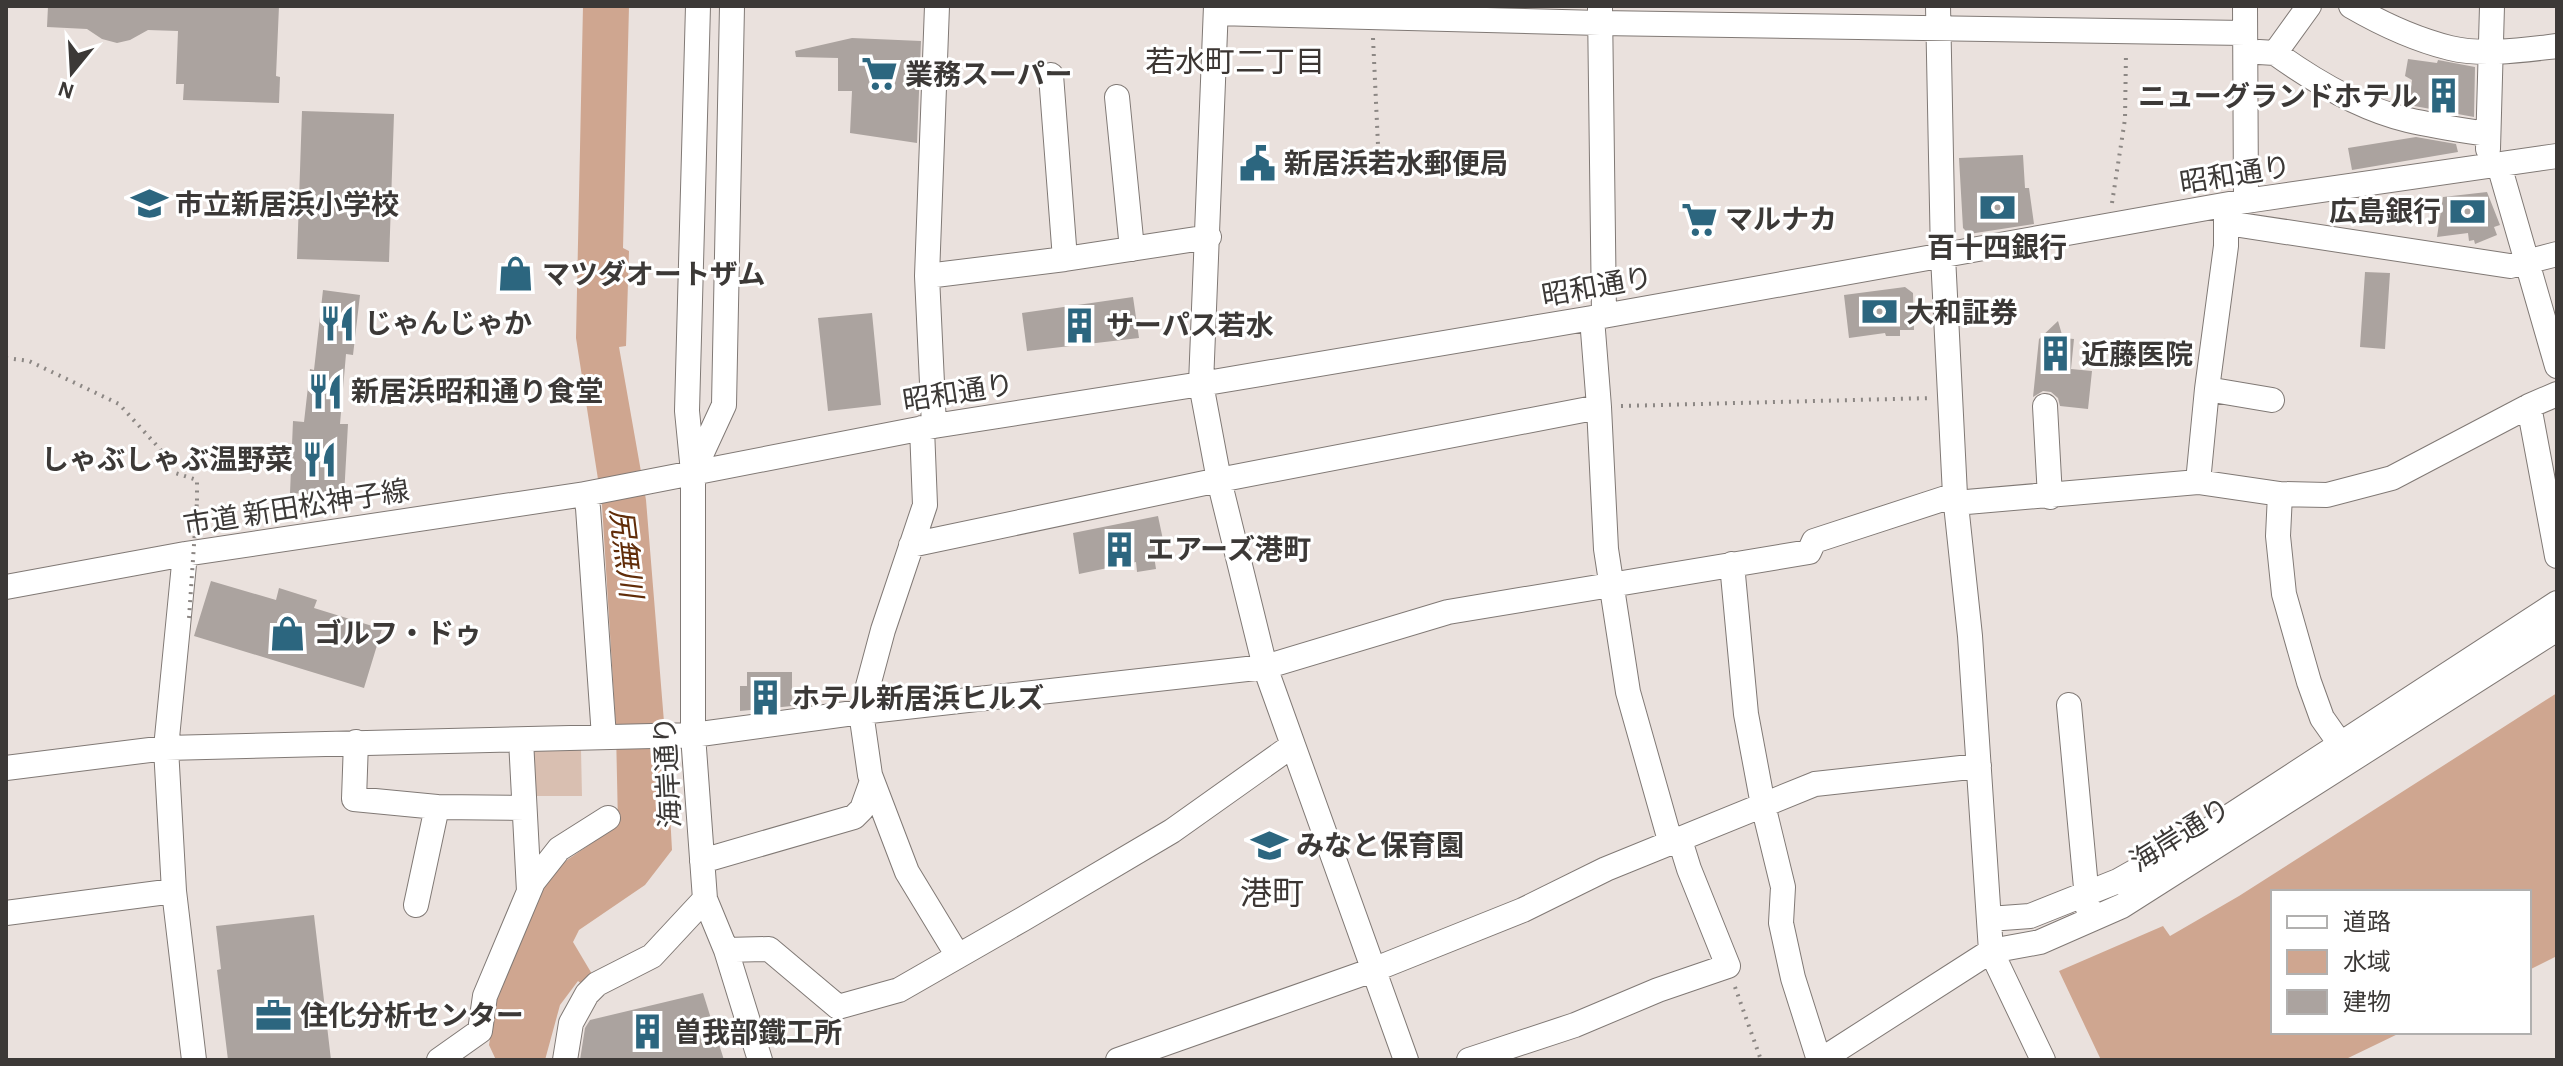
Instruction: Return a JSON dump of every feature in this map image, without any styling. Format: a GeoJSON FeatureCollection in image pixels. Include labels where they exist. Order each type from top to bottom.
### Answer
{"type":"FeatureCollection","features":[{"type":"Feature","properties":{"kind":"street","name":"海岸通り"},"geometry":{"type":"LineString","coordinates":[[698,6],[687,411],[693,472],[693,735],[705,899],[726,950],[760,1060]]}},
{"type":"Feature","properties":{"kind":"street"},"geometry":{"type":"LineString","coordinates":[[693,472],[724,405],[732,6]]}},
{"type":"Feature","properties":{"kind":"street"},"geometry":{"type":"LineString","coordinates":[[937,6],[927,276],[925,505],[883,630],[861,712],[872,781],[907,872],[958,956]]}},
{"type":"Feature","properties":{"kind":"street"},"geometry":{"type":"LineString","coordinates":[[2198,482],[2207,389],[2233,210],[2245,6]]}},
{"type":"Feature","properties":{"kind":"street"},"geometry":{"type":"LineString","coordinates":[[2275,53],[2309,6]]}},
{"type":"Feature","properties":{"kind":"street"},"geometry":{"type":"LineString","coordinates":[[2351,6],[2387,27],[2452,48],[2492,51],[2557,46]]}},
{"type":"Feature","properties":{"kind":"street"},"geometry":{"type":"LineString","coordinates":[[2492,6],[2487,134],[2557,366]]}},
{"type":"Feature","properties":{"kind":"street"},"geometry":{"type":"LineString","coordinates":[[1406,1060],[1265,667],[1219,480],[1201,384],[1216,10],[1372,16],[1938,16],[2245,42],[2275,53],[2366,105],[2405,120],[2487,134]]}},
{"type":"Feature","properties":{"kind":"street"},"geometry":{"type":"LineString","coordinates":[[1469,1060],[1575,1025],[1658,990],[1728,966],[1676,842],[1628,692],[1606,549],[1599,407],[1600,14]]}},
{"type":"Feature","properties":{"kind":"street"},"geometry":{"type":"LineString","coordinates":[[1938,16],[1943,256],[1955,499],[1970,636],[1991,951],[2043,1060]]}},
{"type":"Feature","properties":{"kind":"street"},"geometry":{"type":"LineString","coordinates":[[1051,75],[1065,259]]}},
{"type":"Feature","properties":{"kind":"street"},"geometry":{"type":"LineString","coordinates":[[1117,97],[1132,249]]}},
{"type":"Feature","properties":{"kind":"street","name":"昭和通り"},"geometry":{"type":"LineString","coordinates":[[648,481],[928,427],[1201,384],[2109,226],[2233,210],[2557,156]]}},
{"type":"Feature","properties":{"kind":"street"},"geometry":{"type":"LineString","coordinates":[[2233,210],[2510,266],[2557,254]]}},
{"type":"Feature","properties":{"kind":"street"},"geometry":{"type":"LineString","coordinates":[[927,276],[1209,237]]}},
{"type":"Feature","properties":{"kind":"street"},"geometry":{"type":"LineString","coordinates":[[2207,389],[2272,400]]}},
{"type":"Feature","properties":{"kind":"street"},"geometry":{"type":"LineString","coordinates":[[6,768],[166,748],[693,735],[861,712],[1265,667],[1448,612],[1809,552],[1814,541],[1955,499],[2050,497],[2198,482],[2280,494],[2327,495],[2392,478],[2557,394]]}},
{"type":"Feature","properties":{"kind":"street"},"geometry":{"type":"LineString","coordinates":[[2045,406],[2050,497]]}},
{"type":"Feature","properties":{"kind":"street"},"geometry":{"type":"LineString","coordinates":[[2529,406],[2557,556]]}},
{"type":"Feature","properties":{"kind":"street"},"geometry":{"type":"LineString","coordinates":[[911,545],[1219,480],[1599,407]]}},
{"type":"Feature","properties":{"kind":"street","name":"市道 新田松神子線"},"geometry":{"type":"LineString","coordinates":[[6,587],[185,554],[591,493],[648,481]]}},
{"type":"Feature","properties":{"kind":"street"},"geometry":{"type":"LineString","coordinates":[[591,493],[588,508],[608,738]]}},
{"type":"Feature","properties":{"kind":"street"},"geometry":{"type":"LineString","coordinates":[[2280,494],[2278,536],[2284,594],[2322,718],[2346,752]]}},
{"type":"Feature","properties":{"kind":"street"},"geometry":{"type":"LineString","coordinates":[[185,554],[166,748],[174,891],[194,1060]]}},
{"type":"Feature","properties":{"kind":"street"},"geometry":{"type":"LineString","coordinates":[[1732,564],[1746,714],[1763,805],[1783,887],[1781,923],[1793,978],[1820,1060]]}},
{"type":"Feature","properties":{"kind":"street"},"geometry":{"type":"LineString","coordinates":[[1989,919],[2030,916],[2118,881],[2346,752],[2557,603]]}},
{"type":"Feature","properties":{"kind":"street","name":"海岸通り"},"geometry":{"type":"LineString","coordinates":[[1820,1060],[1991,951],[2040,942],[2122,906],[2346,752],[2557,629]]}},
{"type":"Feature","properties":{"kind":"street"},"geometry":{"type":"LineString","coordinates":[[2069,705],[2088,921]]}},
{"type":"Feature","properties":{"kind":"street"},"geometry":{"type":"LineString","coordinates":[[521,740],[529,891]]}},
{"type":"Feature","properties":{"kind":"street"},"geometry":{"type":"LineString","coordinates":[[356,742],[354,799],[437,807],[524,808]]}},
{"type":"Feature","properties":{"kind":"street"},"geometry":{"type":"LineString","coordinates":[[726,950],[769,949],[838,1007],[899,990],[1172,831],[1293,745]]}},
{"type":"Feature","properties":{"kind":"street"},"geometry":{"type":"LineString","coordinates":[[1118,1060],[1373,970],[1523,910],[1606,869],[1815,784],[1979,766]]}},
{"type":"Feature","properties":{"kind":"street"},"geometry":{"type":"LineString","coordinates":[[702,861],[854,817],[862,809],[872,781]]}},
{"type":"Feature","properties":{"kind":"street"},"geometry":{"type":"LineString","coordinates":[[416,905],[437,807]]}},
{"type":"Feature","properties":{"kind":"street"},"geometry":{"type":"LineString","coordinates":[[439,1060],[480,1031],[485,996],[533,882],[559,849],[608,818]]}},
{"type":"Feature","properties":{"kind":"street"},"geometry":{"type":"LineString","coordinates":[[6,913],[174,891]]}},
{"type":"Feature","properties":{"kind":"street"},"geometry":{"type":"LineString","coordinates":[[565,1060],[571,1023],[587,994],[597,984],[652,956],[705,899]]}},
{"type":"Feature","properties":{"kind":"path"},"geometry":{"type":"LineString","coordinates":[[1372,16],[1378,145]]}},
{"type":"Feature","properties":{"kind":"path"},"geometry":{"type":"LineString","coordinates":[[2109,226],[2125,119],[2126,31]]}},
{"type":"Feature","properties":{"kind":"path"},"geometry":{"type":"LineString","coordinates":[[6,358],[29,361],[119,404],[160,449],[167,459],[169,471],[197,480],[189,618]]}},
{"type":"Feature","properties":{"kind":"path"},"geometry":{"type":"LineString","coordinates":[[1599,407],[1950,398]]}},
{"type":"Feature","properties":{"kind":"path"},"geometry":{"type":"LineString","coordinates":[[1728,966],[1761,1060]]}},
{"type":"Feature","properties":{"kind":"shaded area"},"geometry":{"type":"Polygon","coordinates":[[[529,750],[581,750],[582,796],[529,796],[529,750]]]}},
{"type":"Feature","properties":{"kind":"water","name":"尻無川"},"geometry":{"type":"Polygon","coordinates":[[[583,6],[629,6],[623,248],[629,251],[626,346],[619,347],[646,500],[672,850],[645,885],[579,930],[573,942],[592,974],[584,986],[578,981],[560,1005],[545,1060],[496,1060],[489,1045],[496,1001],[540,895],[554,869],[618,825],[616,730],[602,505],[576,338],[583,6]]]}},
{"type":"Feature","properties":{"kind":"water"},"geometry":{"type":"Polygon","coordinates":[[[2557,693],[2557,956],[2531,969],[2531,890],[2271,890],[2271,1034],[2398,1034],[2344,1060],[2101,1060],[2059,971],[2163,926],[2170,936],[2239,896],[2557,693]]]}},
{"type":"Feature","properties":{"kind":"building"},"geometry":{"type":"Polygon","coordinates":[[[48,6],[279,6],[276,76],[280,77],[279,103],[183,100],[184,84],[176,84],[178,31],[148,30],[117,43],[102,39],[87,29],[47,27],[48,6]]]}},
{"type":"Feature","properties":{"kind":"building","name":"業務スーパー"},"geometry":{"type":"Polygon","coordinates":[[[852,38],[921,41],[917,143],[850,133],[852,91],[838,91],[838,58],[796,57],[795,51],[852,38]]]}},
{"type":"Feature","properties":{"kind":"building","name":"ニューグランドホテル"},"geometry":{"type":"Polygon","coordinates":[[[2408,59],[2437,63],[2438,60],[2475,67],[2474,117],[2409,105],[2412,80],[2405,76],[2408,59]]]}},
{"type":"Feature","properties":{"kind":"building"},"geometry":{"type":"Polygon","coordinates":[[[302,111],[394,114],[389,262],[297,259],[302,111]]]}},
{"type":"Feature","properties":{"kind":"building"},"geometry":{"type":"Polygon","coordinates":[[[2416,137],[2456,144],[2458,152],[2352,170],[2348,148],[2416,137]]]}},
{"type":"Feature","properties":{"kind":"building","name":"百十四銀行"},"geometry":{"type":"Polygon","coordinates":[[[2023,155],[2025,188],[2029,188],[2034,224],[1969,234],[1963,228],[1959,158],[2023,155]]]}},
{"type":"Feature","properties":{"kind":"building","name":"広島銀行"},"geometry":{"type":"Polygon","coordinates":[[[2487,192],[2500,225],[2494,227],[2497,235],[2475,244],[2474,240],[2469,241],[2468,233],[2437,237],[2443,197],[2487,192]]]}},
{"type":"Feature","properties":{"kind":"building"},"geometry":{"type":"Polygon","coordinates":[[[2365,272],[2390,273],[2385,349],[2360,347],[2365,272]]]}},
{"type":"Feature","properties":{"kind":"building","name":"大和証券"},"geometry":{"type":"Polygon","coordinates":[[[1905,287],[1913,293],[1914,330],[1900,330],[1900,336],[1886,336],[1885,333],[1849,338],[1844,295],[1905,287]]]}},
{"type":"Feature","properties":{"kind":"building"},"geometry":{"type":"Polygon","coordinates":[[[323,290],[360,295],[353,355],[346,354],[340,424],[348,424],[344,496],[290,493],[293,421],[304,422],[310,369],[314,370],[323,290]]]}},
{"type":"Feature","properties":{"kind":"building","name":"サーパス若水"},"geometry":{"type":"Polygon","coordinates":[[[1133,297],[1139,338],[1027,351],[1022,313],[1133,297]]]}},
{"type":"Feature","properties":{"kind":"building"},"geometry":{"type":"Polygon","coordinates":[[[872,313],[881,405],[828,411],[818,318],[872,313]]]}},
{"type":"Feature","properties":{"kind":"building","name":"近藤医院"},"geometry":{"type":"Polygon","coordinates":[[[2058,321],[2063,338],[2074,339],[2071,369],[2092,371],[2088,409],[2060,406],[2058,398],[2051,392],[2043,391],[2033,397],[2039,339],[2058,321]]]}},
{"type":"Feature","properties":{"kind":"building","name":"エアーズ港町"},"geometry":{"type":"Polygon","coordinates":[[[1158,516],[1166,554],[1154,556],[1156,569],[1137,572],[1136,562],[1079,574],[1073,533],[1158,516]]]}},
{"type":"Feature","properties":{"kind":"building","name":"ゴルフ・ドゥ"},"geometry":{"type":"Polygon","coordinates":[[[211,581],[276,600],[279,588],[317,600],[314,608],[382,629],[364,688],[194,636],[211,581]]]}},
{"type":"Feature","properties":{"kind":"building","name":"ホテル新居浜ヒルズ"},"geometry":{"type":"Polygon","coordinates":[[[747,672],[792,672],[792,706],[740,711],[740,686],[747,686],[747,672]]]}},
{"type":"Feature","properties":{"kind":"building","name":"住化分析センター"},"geometry":{"type":"Polygon","coordinates":[[[314,915],[331,1060],[228,1060],[217,970],[221,969],[216,926],[314,915]]]}},
{"type":"Feature","properties":{"kind":"building","name":"曽我部鐵工所"},"geometry":{"type":"Polygon","coordinates":[[[703,993],[724,1060],[580,1060],[585,1028],[590,1020],[703,993]]]}},
{"type":"Feature","properties":{"kind":"place","name":"業務スーパー"},"geometry":{"type":"Point","coordinates":[879,74]}},
{"type":"Feature","properties":{"kind":"place","name":"ニューグランドホテル"},"geometry":{"type":"Point","coordinates":[2444,96]}},
{"type":"Feature","properties":{"kind":"place","name":"新居浜若水郵便局"},"geometry":{"type":"Point","coordinates":[1258,163]}},
{"type":"Feature","properties":{"kind":"place","name":"市立新居浜小学校"},"geometry":{"type":"Point","coordinates":[149,204]}},
{"type":"Feature","properties":{"kind":"place","name":"百十四銀行"},"geometry":{"type":"Point","coordinates":[1997,207]}},
{"type":"Feature","properties":{"kind":"place","name":"広島銀行"},"geometry":{"type":"Point","coordinates":[2467,211]}},
{"type":"Feature","properties":{"kind":"place","name":"マルナカ"},"geometry":{"type":"Point","coordinates":[1699,219]}},
{"type":"Feature","properties":{"kind":"place","name":"マツダオートザム"},"geometry":{"type":"Point","coordinates":[516,274]}},
{"type":"Feature","properties":{"kind":"place","name":"大和証券"},"geometry":{"type":"Point","coordinates":[1880,312]}},
{"type":"Feature","properties":{"kind":"place","name":"じゃんじゃか"},"geometry":{"type":"Point","coordinates":[338,323]}},
{"type":"Feature","properties":{"kind":"place","name":"サーパス若水"},"geometry":{"type":"Point","coordinates":[1080,325]}},
{"type":"Feature","properties":{"kind":"place","name":"近藤医院"},"geometry":{"type":"Point","coordinates":[2055,354]}},
{"type":"Feature","properties":{"kind":"place","name":"新居浜昭和通り食堂"},"geometry":{"type":"Point","coordinates":[325,391]}},
{"type":"Feature","properties":{"kind":"place","name":"しゃぶしゃぶ温野菜"},"geometry":{"type":"Point","coordinates":[319,459]}},
{"type":"Feature","properties":{"kind":"place","name":"エアーズ港町"},"geometry":{"type":"Point","coordinates":[1120,549]}},
{"type":"Feature","properties":{"kind":"place","name":"ゴルフ・ドゥ"},"geometry":{"type":"Point","coordinates":[288,633]}},
{"type":"Feature","properties":{"kind":"place","name":"ホテル新居浜ヒルズ"},"geometry":{"type":"Point","coordinates":[766,698]}},
{"type":"Feature","properties":{"kind":"place","name":"みなと保育園"},"geometry":{"type":"Point","coordinates":[1270,845]}},
{"type":"Feature","properties":{"kind":"place","name":"住化分析センター"},"geometry":{"type":"Point","coordinates":[274,1015]}},
{"type":"Feature","properties":{"kind":"place","name":"曽我部鐵工所"},"geometry":{"type":"Point","coordinates":[648,1032]}},
{"type":"Feature","properties":{"kind":"district","name":"若水町二丁目"},"geometry":{"type":"Point","coordinates":[1235,62]}},
{"type":"Feature","properties":{"kind":"district","name":"港町"},"geometry":{"type":"Point","coordinates":[1272,893]}}]}
